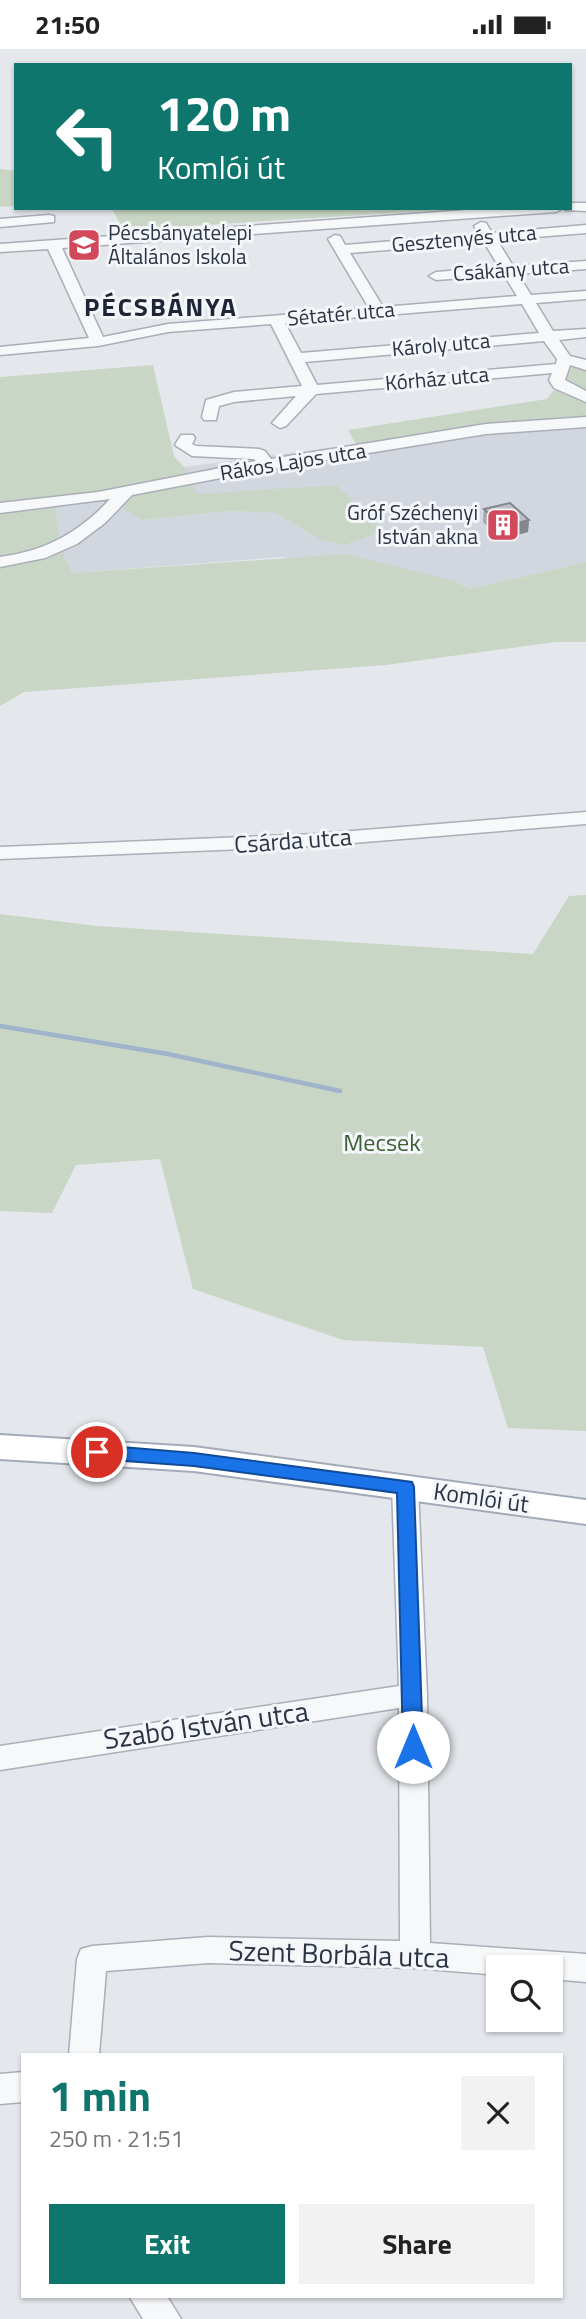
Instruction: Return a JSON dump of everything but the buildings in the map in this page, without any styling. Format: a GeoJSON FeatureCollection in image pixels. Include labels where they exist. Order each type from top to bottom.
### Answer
{"type":"FeatureCollection","features":[{"type":"Feature","properties":{"kind":"main road","name":"Komlói út"},"geometry":{"type":"LineString","coordinates":[[0,1447],[194,1459],[586,1512]]}},
{"type":"Feature","properties":{"kind":"street"},"geometry":{"type":"LineString","coordinates":[[0,248],[500,210]]}},
{"type":"Feature","properties":{"kind":"street"},"geometry":{"type":"LineString","coordinates":[[472,211],[564,363]]}},
{"type":"Feature","properties":{"kind":"street"},"geometry":{"type":"LineString","coordinates":[[0,223],[49,219]]}},
{"type":"Feature","properties":{"kind":"street"},"geometry":{"type":"LineString","coordinates":[[326,225],[378,311]]}},
{"type":"Feature","properties":{"kind":"street","name":"Gesztenyés utca"},"geometry":{"type":"LineString","coordinates":[[342,249],[586,229]]}},
{"type":"Feature","properties":{"kind":"street"},"geometry":{"type":"LineString","coordinates":[[53,244],[98,342]]}},
{"type":"Feature","properties":{"kind":"street","name":"Csákány utca"},"geometry":{"type":"LineString","coordinates":[[436,276],[586,265]]}},
{"type":"Feature","properties":{"kind":"street","name":"Sétatér utca"},"geometry":{"type":"LineString","coordinates":[[0,351],[98,342],[168,328],[586,295]]}},
{"type":"Feature","properties":{"kind":"street"},"geometry":{"type":"LineString","coordinates":[[276,320],[312,390],[280,423]]}},
{"type":"Feature","properties":{"kind":"street","name":"Károly utca"},"geometry":{"type":"LineString","coordinates":[[296,358],[586,333]]}},
{"type":"Feature","properties":{"kind":"street"},"geometry":{"type":"LineString","coordinates":[[564,363],[586,365]]}},
{"type":"Feature","properties":{"kind":"street"},"geometry":{"type":"LineString","coordinates":[[564,363],[557,380],[559,385],[586,397]]}},
{"type":"Feature","properties":{"kind":"street","name":"Kórház utca"},"geometry":{"type":"LineString","coordinates":[[210,417],[211,403],[218,400],[564,363]]}},
{"type":"Feature","properties":{"kind":"street","name":"Rákos Lajos utca"},"geometry":{"type":"LineString","coordinates":[[0,508],[64,502],[267,464],[486,429],[586,422]]}},
{"type":"Feature","properties":{"kind":"street"},"geometry":{"type":"LineString","coordinates":[[187,438],[183,445],[192,451],[259,454],[267,464]]}},
{"type":"Feature","properties":{"kind":"street"},"geometry":{"type":"LineString","coordinates":[[0,562],[50,553],[66,545],[103,520],[127,491]]}},
{"type":"Feature","properties":{"kind":"street","name":"Csárda utca"},"geometry":{"type":"LineString","coordinates":[[0,853],[185,848],[340,838],[496,822],[586,818]]}},
{"type":"Feature","properties":{"kind":"street"},"geometry":{"type":"LineString","coordinates":[[405,1487],[413,1695],[415,1955]]}},
{"type":"Feature","properties":{"kind":"street","name":"Szabó István utca"},"geometry":{"type":"LineString","coordinates":[[0,1758],[413,1695]]}},
{"type":"Feature","properties":{"kind":"street","name":"Szent Borbála utca"},"geometry":{"type":"LineString","coordinates":[[83,2053],[92,1959],[208,1950],[415,1955],[586,1968]]}},
{"type":"Feature","properties":{"kind":"street"},"geometry":{"type":"LineString","coordinates":[[0,2089],[21,2087]]}},
{"type":"Feature","properties":{"kind":"street"},"geometry":{"type":"LineString","coordinates":[[148,2298],[164,2319]]}},
{"type":"Feature","properties":{"kind":"shaded area"},"geometry":{"type":"Polygon","coordinates":[[[586,419],[586,562],[469,589],[455,581],[281,557],[72,573],[64,560],[57,530],[56,506],[129,494],[143,520],[229,511],[275,513],[321,540],[345,545],[382,531],[337,485],[197,495],[184,467],[356,444],[586,419]]]}},
{"type":"Feature","properties":{"kind":"green space"},"geometry":{"type":"Polygon","coordinates":[[[0,169],[14,171],[14,206],[0,207],[0,169]]]}},
{"type":"Feature","properties":{"kind":"green space"},"geometry":{"type":"Polygon","coordinates":[[[112,210],[442,210],[124,230],[112,210]]]}},
{"type":"Feature","properties":{"kind":"green space"},"geometry":{"type":"Polygon","coordinates":[[[153,365],[174,456],[184,467],[197,494],[337,485],[383,531],[345,545],[321,540],[275,513],[229,511],[143,520],[124,510],[128,494],[56,506],[60,541],[72,573],[346,554],[455,581],[469,589],[586,562],[586,642],[555,642],[386,665],[24,692],[0,706],[0,377],[153,365]]]}},
{"type":"Feature","properties":{"kind":"green space"},"geometry":{"type":"Polygon","coordinates":[[[572,367],[586,368],[586,419],[356,444],[348,430],[547,399],[572,367]]]}},
{"type":"Feature","properties":{"kind":"green space","name":"Mecsek"},"geometry":{"type":"Polygon","coordinates":[[[586,895],[586,1431],[508,1428],[483,1347],[343,1340],[193,1289],[160,1159],[76,1165],[52,1213],[0,1211],[0,914],[97,926],[533,954],[569,896],[586,895]]]}},
{"type":"Feature","properties":{"kind":"waterway"},"geometry":{"type":"LineString","coordinates":[[0,1026],[168,1054],[340,1091]]}},
{"type":"Feature","properties":{"kind":"place","name":"Pécsbányatelepi Általános Iskola"},"geometry":{"type":"Point","coordinates":[84,245]}},
{"type":"Feature","properties":{"kind":"place","name":"Gróf Széchenyi István akna"},"geometry":{"type":"Point","coordinates":[503,525]}},
{"type":"Feature","properties":{"kind":"district","name":"PÉCSBÁNYA"},"geometry":{"type":"Point","coordinates":[161,307]}},
{"type":"Feature","properties":{"kind":"route"},"geometry":{"type":"LineString","coordinates":[[97,1452],[194,1459],[405,1487],[413,1747]]}}]}
